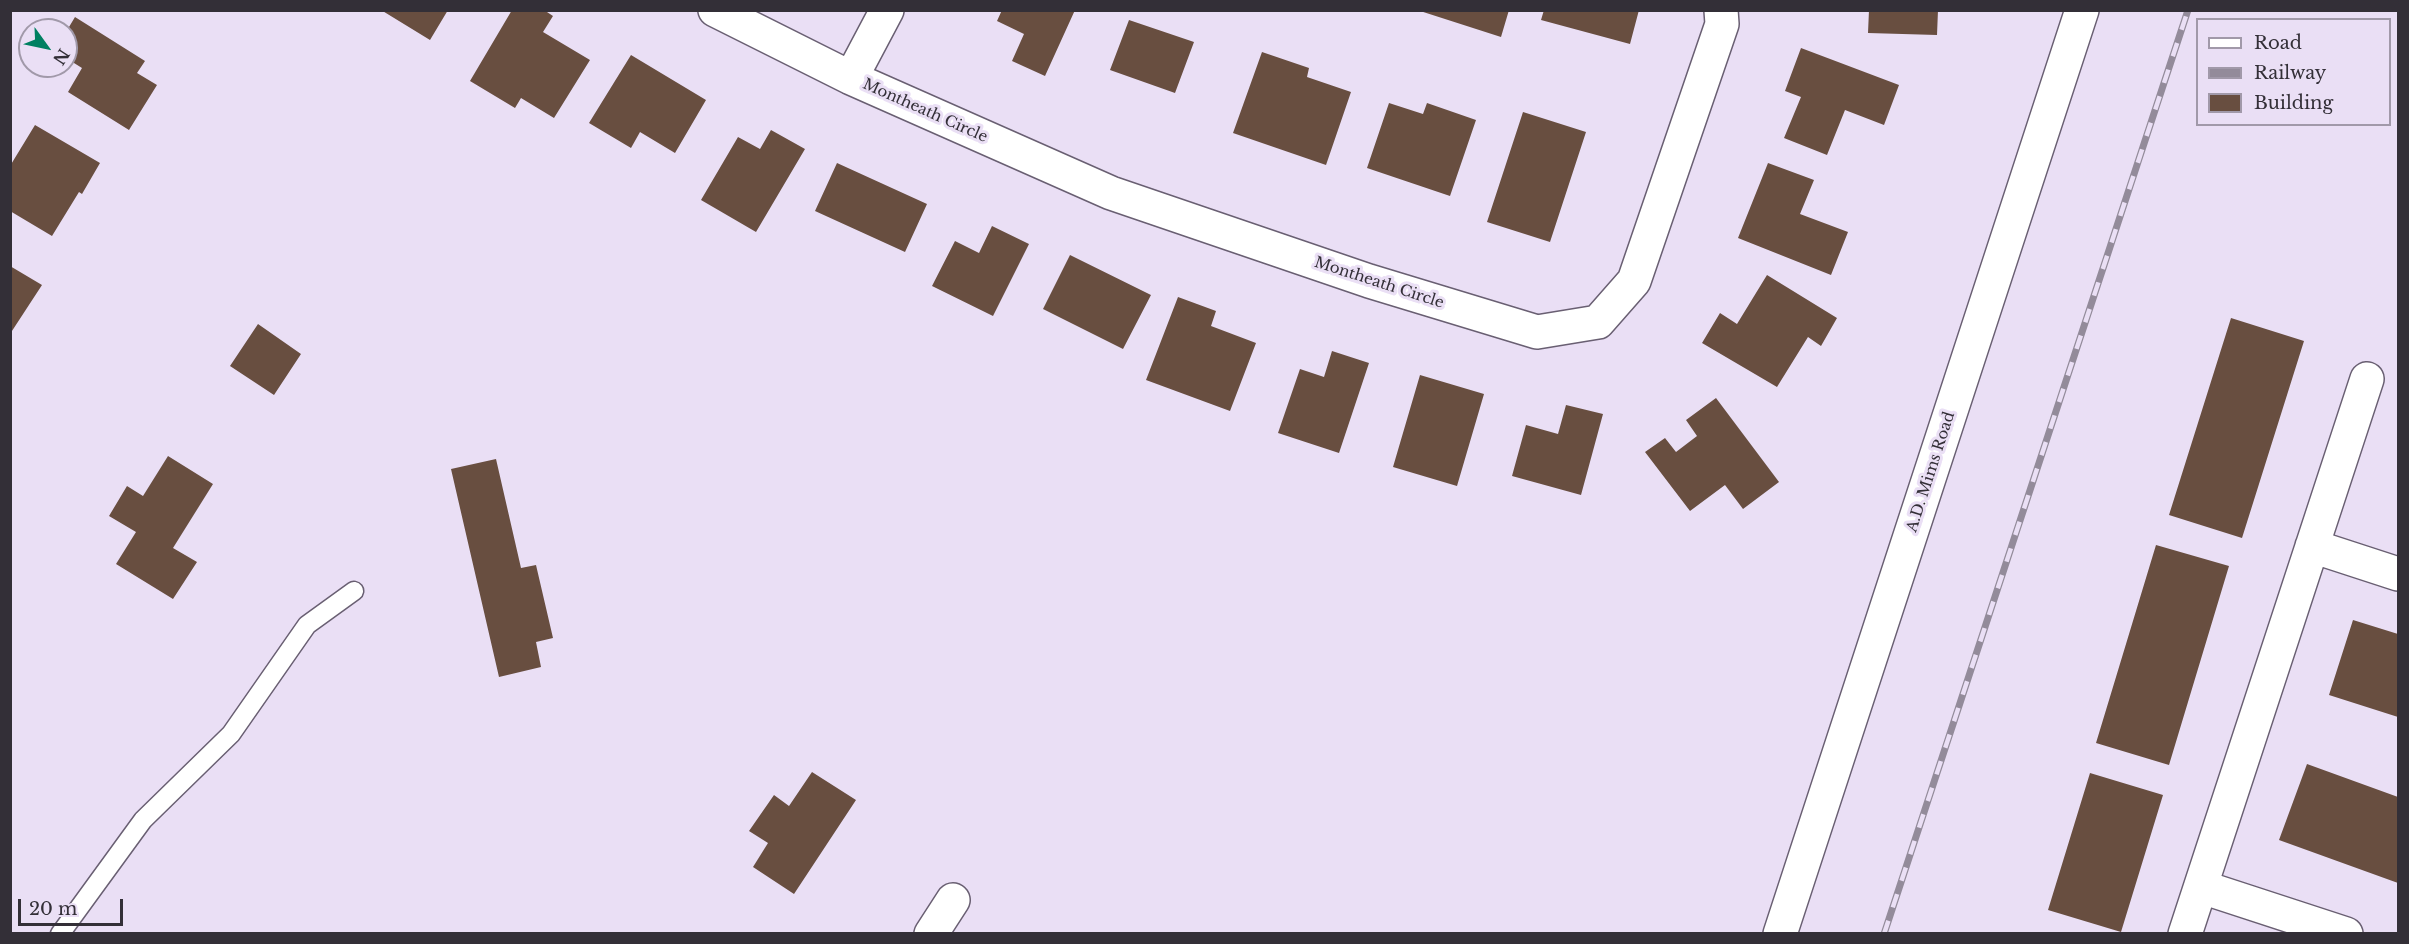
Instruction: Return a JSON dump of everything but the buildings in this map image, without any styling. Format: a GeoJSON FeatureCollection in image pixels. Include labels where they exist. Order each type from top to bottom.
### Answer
{"type":"FeatureCollection","features":[{"type":"Feature","properties":{"kind":"street","name":"Montheath Circle"},"geometry":{"type":"LineString","coordinates":[[716,10],[851,78],[1111,193],[1369,282],[1537,332],[1598,322],[1634,281],[1722,24],[1721,10]]}},
{"type":"Feature","properties":{"kind":"street","name":"Montheath Circle"},"geometry":{"type":"LineString","coordinates":[[851,78],[887,10]]}},
{"type":"Feature","properties":{"kind":"street","name":"A.D. Mims Road"},"geometry":{"type":"LineString","coordinates":[[1780,933],[2082,10]]}},
{"type":"Feature","properties":{"kind":"street"},"geometry":{"type":"LineString","coordinates":[[2185,933],[2367,379]]}},
{"type":"Feature","properties":{"kind":"street"},"geometry":{"type":"LineString","coordinates":[[2312,546],[2398,574]]}},
{"type":"Feature","properties":{"kind":"street"},"geometry":{"type":"LineString","coordinates":[[2202,886],[2346,933]]}},
{"type":"Feature","properties":{"kind":"street"},"geometry":{"type":"LineString","coordinates":[[931,933],[953,900]]}},
{"type":"Feature","properties":{"kind":"lane"},"geometry":{"type":"LineString","coordinates":[[60,933],[143,820],[231,734],[307,625],[354,591]]}},
{"type":"Feature","properties":{"kind":"railway"},"geometry":{"type":"LineString","coordinates":[[1884,934],[2188,10]]}}]}
